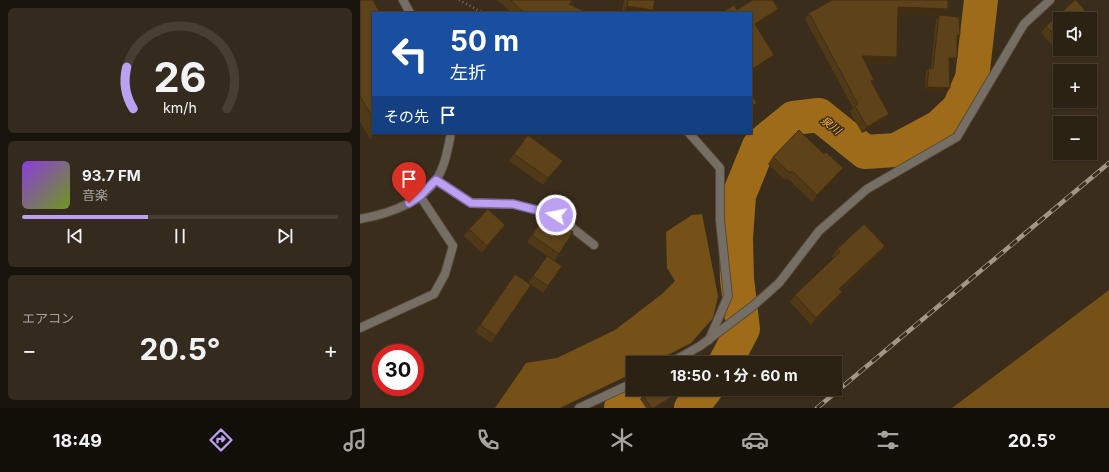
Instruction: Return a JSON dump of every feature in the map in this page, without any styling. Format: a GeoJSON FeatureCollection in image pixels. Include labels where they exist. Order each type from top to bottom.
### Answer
{"type":"FeatureCollection","features":[{"type":"Feature","properties":{"kind":"street"},"geometry":{"type":"LineString","coordinates":[[403,0],[409,12]]}},
{"type":"Feature","properties":{"kind":"street"},"geometry":{"type":"LineString","coordinates":[[682,356],[709,340],[731,324],[779,283],[819,231],[866,189],[957,137],[1024,24],[1050,0]]}},
{"type":"Feature","properties":{"kind":"street"},"geometry":{"type":"LineString","coordinates":[[360,219],[398,209],[420,196],[436,180],[446,157],[451,134]]}},
{"type":"Feature","properties":{"kind":"street"},"geometry":{"type":"LineString","coordinates":[[690,134],[720,168],[720,220],[728,296],[709,340]]}},
{"type":"Feature","properties":{"kind":"street"},"geometry":{"type":"LineString","coordinates":[[436,180],[471,203],[513,204],[556,215],[594,244]]}},
{"type":"Feature","properties":{"kind":"street"},"geometry":{"type":"LineString","coordinates":[[360,328],[434,294],[445,274],[453,246],[420,196]]}},
{"type":"Feature","properties":{"kind":"street"},"geometry":{"type":"LineString","coordinates":[[579,408],[626,386]]}},
{"type":"Feature","properties":{"kind":"path"},"geometry":{"type":"LineString","coordinates":[[459,0],[481,12]]}},
{"type":"Feature","properties":{"kind":"shaded area"},"geometry":{"type":"Polygon","coordinates":[[[702,214],[718,296],[713,318],[691,343],[666,356],[626,356],[626,376],[560,408],[495,408],[526,363],[557,358],[615,330],[662,294],[675,281],[667,268],[666,232],[692,215],[702,214]]]}},
{"type":"Feature","properties":{"kind":"shaded area"},"geometry":{"type":"Polygon","coordinates":[[[1109,290],[1109,408],[952,408],[1109,290]]]}},
{"type":"Feature","properties":{"kind":"building"},"geometry":{"type":"Polygon","coordinates":[[[360,0],[373,0],[379,12],[372,12],[372,117],[360,96],[360,0]]]}},
{"type":"Feature","properties":{"kind":"building"},"geometry":{"type":"Polygon","coordinates":[[[510,0],[573,0],[569,4],[586,12],[524,12],[510,0]]]}},
{"type":"Feature","properties":{"kind":"building"},"geometry":{"type":"Polygon","coordinates":[[[628,0],[655,0],[653,10],[627,6],[628,0]]]}},
{"type":"Feature","properties":{"kind":"building"},"geometry":{"type":"Polygon","coordinates":[[[753,0],[773,0],[778,9],[755,24],[774,55],[752,69],[752,12],[723,12],[734,5],[737,10],[753,0]]]}},
{"type":"Feature","properties":{"kind":"building"},"geometry":{"type":"Polygon","coordinates":[[[832,0],[948,0],[948,9],[898,7],[897,57],[862,56],[874,80],[871,81],[889,114],[867,127],[855,106],[858,104],[809,13],[832,0]]]}},
{"type":"Feature","properties":{"kind":"building"},"geometry":{"type":"Polygon","coordinates":[[[1075,0],[1085,10],[1083,12],[1062,12],[1075,0]]]}},
{"type":"Feature","properties":{"kind":"building"},"geometry":{"type":"Polygon","coordinates":[[[939,15],[959,17],[960,35],[957,35],[957,58],[949,58],[950,88],[927,87],[929,68],[933,69],[939,15]]]}},
{"type":"Feature","properties":{"kind":"building"},"geometry":{"type":"Polygon","coordinates":[[[1053,20],[1053,34],[1046,26],[1053,20]]]}},
{"type":"Feature","properties":{"kind":"building"},"geometry":{"type":"Polygon","coordinates":[[[752,96],[757,103],[752,106],[752,96]]]}},
{"type":"Feature","properties":{"kind":"building"},"geometry":{"type":"Polygon","coordinates":[[[799,130],[824,154],[826,152],[843,168],[817,195],[792,171],[790,173],[773,157],[799,130]]]}},
{"type":"Feature","properties":{"kind":"building"},"geometry":{"type":"Polygon","coordinates":[[[528,135],[563,161],[548,178],[514,154],[528,135]]]}},
{"type":"Feature","properties":{"kind":"building"},"geometry":{"type":"Polygon","coordinates":[[[488,209],[505,225],[487,246],[469,229],[488,209]]]}},
{"type":"Feature","properties":{"kind":"building"},"geometry":{"type":"Polygon","coordinates":[[[546,214],[573,232],[559,254],[532,235],[546,214]]]}},
{"type":"Feature","properties":{"kind":"building"},"geometry":{"type":"Polygon","coordinates":[[[864,224],[885,246],[839,289],[842,292],[816,318],[795,295],[840,252],[837,249],[864,224]]]}},
{"type":"Feature","properties":{"kind":"building"},"geometry":{"type":"Polygon","coordinates":[[[547,256],[562,266],[548,286],[533,276],[547,256]]]}},
{"type":"Feature","properties":{"kind":"building"},"geometry":{"type":"Polygon","coordinates":[[[515,274],[531,285],[496,336],[480,325],[515,274]]]}},
{"type":"Feature","properties":{"kind":"building"},"geometry":{"type":"Polygon","coordinates":[[[644,396],[673,396],[654,408],[651,408],[644,396]]]}},
{"type":"Feature","properties":{"kind":"waterway","name":"泉川"},"geometry":{"type":"LineString","coordinates":[[729,356],[743,329],[737,279],[736,238],[739,195],[759,146],[793,118],[819,115],[865,152],[896,150],[939,127],[959,108],[972,78],[981,0]]}},
{"type":"Feature","properties":{"kind":"waterway","name":"泉川"},"geometry":{"type":"LineString","coordinates":[[691,408],[700,396]]}},
{"type":"Feature","properties":{"kind":"waterway","name":"泉川"},"geometry":{"type":"LineString","coordinates":[[621,408],[625,406],[629,408]]}},
{"type":"Feature","properties":{"kind":"railway"},"geometry":{"type":"LineString","coordinates":[[817,408],[1109,163]]}},
{"type":"Feature","properties":{"kind":"route"},"geometry":{"type":"LineString","coordinates":[[409,203],[420,196],[436,180],[471,203],[513,204],[556,215]]}}]}
